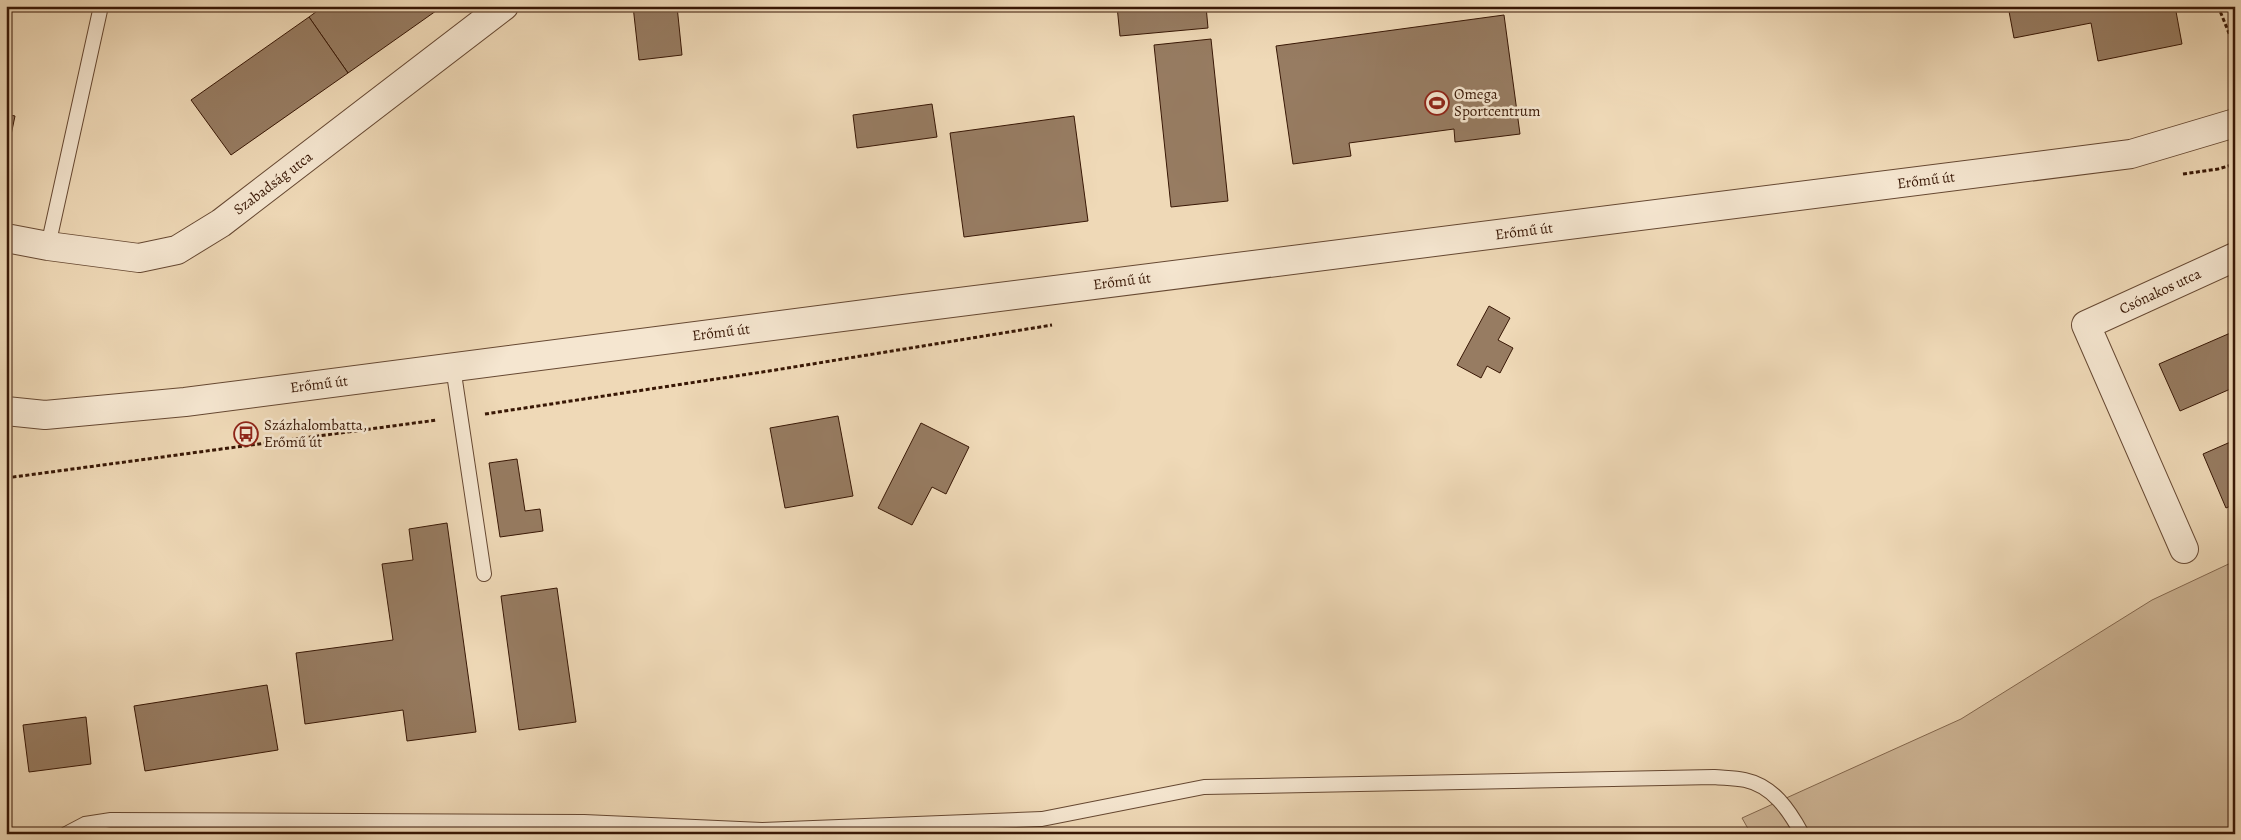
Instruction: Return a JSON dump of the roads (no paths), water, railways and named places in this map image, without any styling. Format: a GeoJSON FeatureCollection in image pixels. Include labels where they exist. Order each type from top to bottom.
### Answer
{"type":"FeatureCollection","features":[{"type":"Feature","properties":{"kind":"street","name":"Szabadság utca"},"geometry":{"type":"LineString","coordinates":[[6,238],[48,246],[139,258],[177,250],[221,223],[504,6]]}},
{"type":"Feature","properties":{"kind":"street","name":"Erőmű út"},"geometry":{"type":"LineString","coordinates":[[6,411],[45,415],[185,402],[2131,154],[2234,112]]}},
{"type":"Feature","properties":{"kind":"street","name":"Csónakos utca"},"geometry":{"type":"LineString","coordinates":[[2184,549],[2086,325],[2235,257]]}},
{"type":"Feature","properties":{"kind":"street"},"geometry":{"type":"LineString","coordinates":[[6,419],[45,415]]}},
{"type":"Feature","properties":{"kind":"lane"},"geometry":{"type":"LineString","coordinates":[[48,246],[101,6]]}},
{"type":"Feature","properties":{"kind":"lane"},"geometry":{"type":"LineString","coordinates":[[453,367],[484,574]]}},
{"type":"Feature","properties":{"kind":"lane"},"geometry":{"type":"LineString","coordinates":[[66,834],[85,824],[111,820],[584,822],[762,830],[1042,819],[1204,787],[1714,777],[1746,780],[1773,793],[1793,816],[1802,834]]}},
{"type":"Feature","properties":{"kind":"place","name":"Omega Sportcentrum"},"geometry":{"type":"Point","coordinates":[1437,103]}},
{"type":"Feature","properties":{"kind":"place","name":"Százhalombatta, Erőmű út"},"geometry":{"type":"Point","coordinates":[246,434]}}]}
